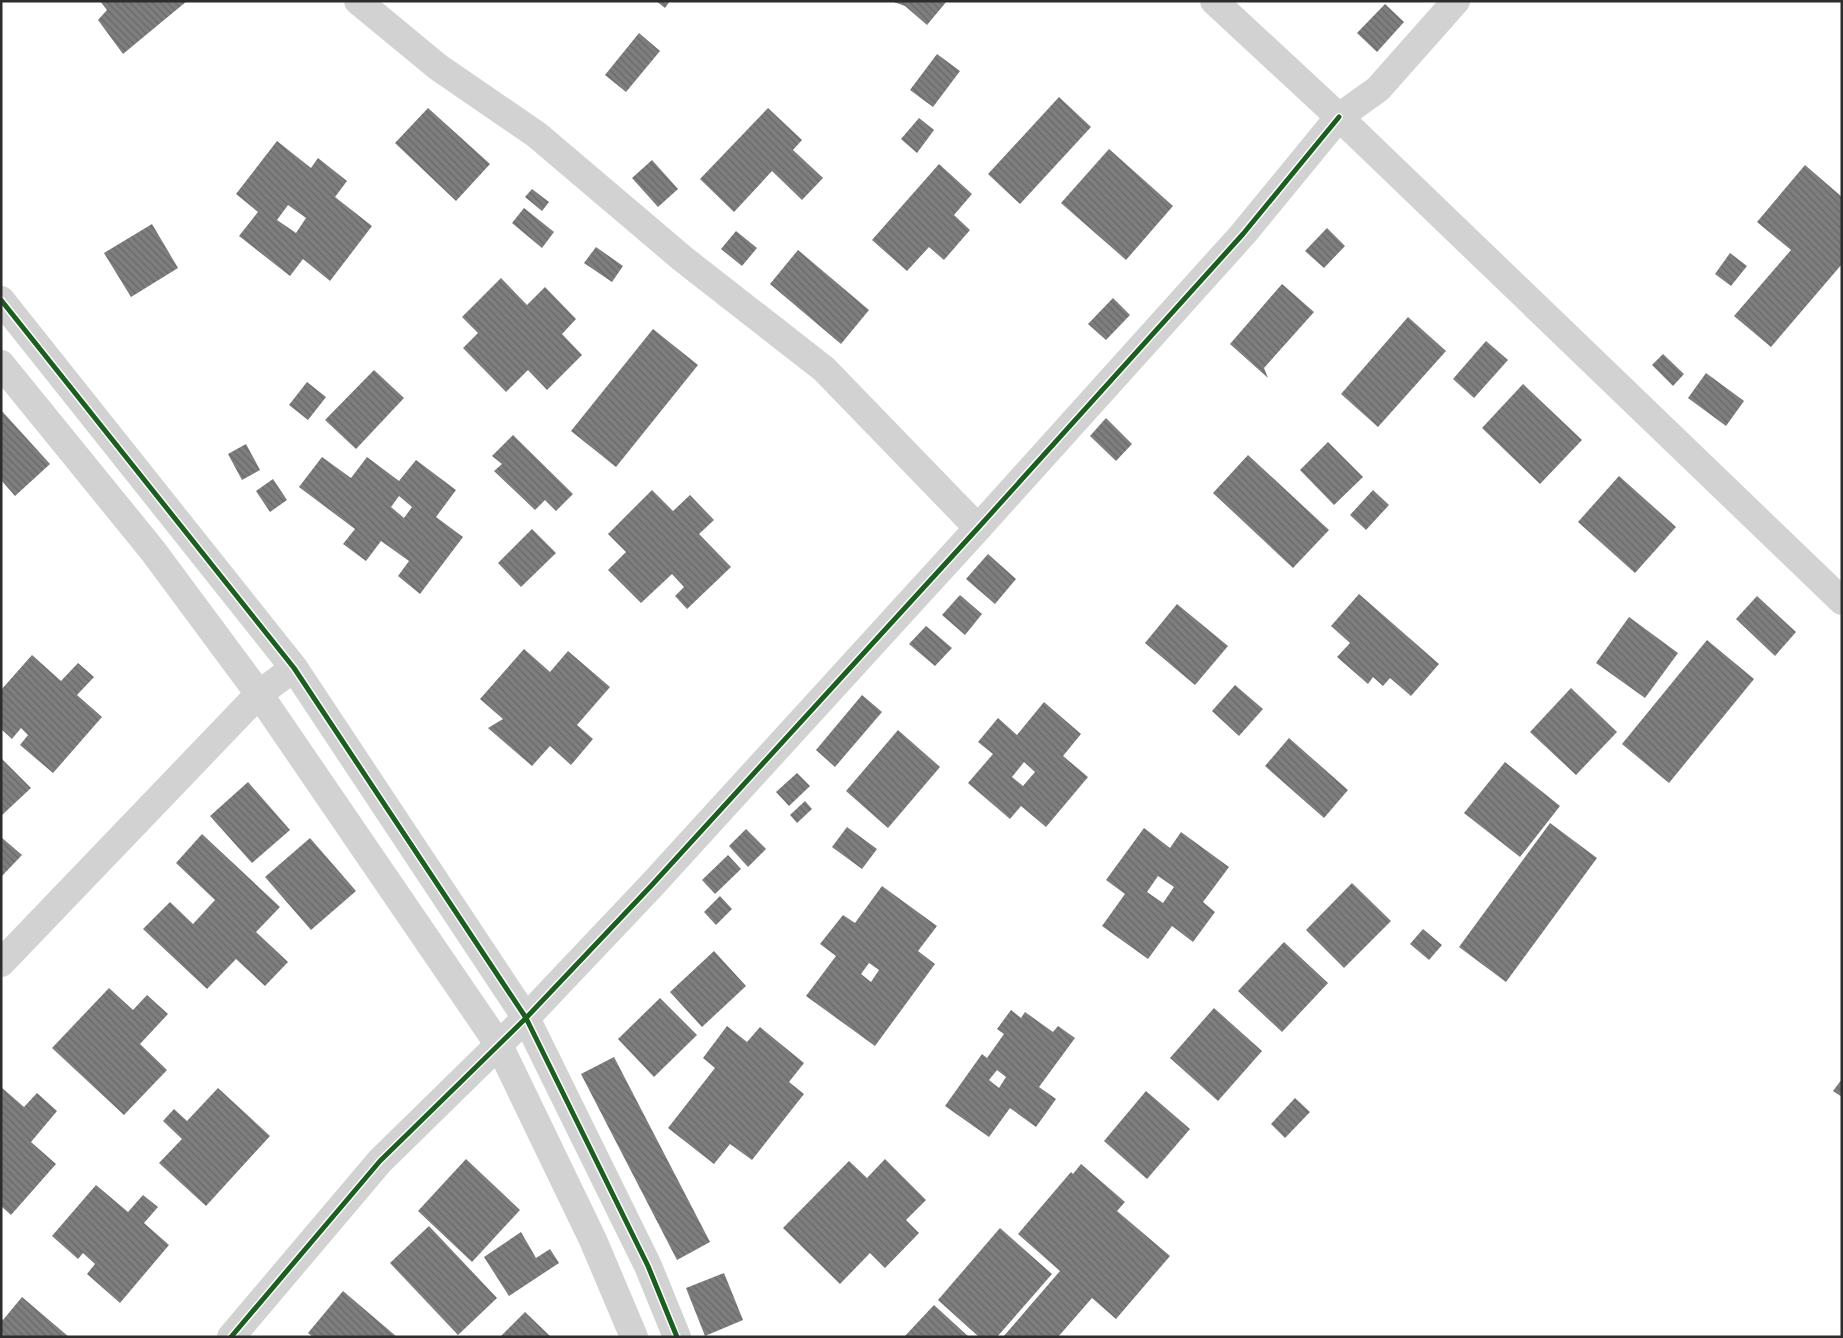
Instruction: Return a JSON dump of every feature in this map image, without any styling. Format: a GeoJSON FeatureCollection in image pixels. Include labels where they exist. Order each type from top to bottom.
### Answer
{"type":"FeatureCollection","features":[{"type":"Feature","properties":{"kind":"street"},"geometry":{"type":"LineString","coordinates":[[358,1],[438,67],[537,135],[683,259],[824,369],[978,528]]}},
{"type":"Feature","properties":{"kind":"street"},"geometry":{"type":"LineString","coordinates":[[1214,1],[1339,117],[1842,601]]}},
{"type":"Feature","properties":{"kind":"street"},"geometry":{"type":"LineString","coordinates":[[231,1337],[380,1161],[526,1018],[652,886],[1243,234],[1339,117],[1378,89],[1456,1]]}},
{"type":"Feature","properties":{"kind":"street"},"geometry":{"type":"LineString","coordinates":[[1,300],[294,668],[526,1018],[648,1266],[677,1337]]}},
{"type":"Feature","properties":{"kind":"street"},"geometry":{"type":"LineString","coordinates":[[1,364],[153,550],[259,694],[499,1045],[593,1240],[634,1337]]}},
{"type":"Feature","properties":{"kind":"street"},"geometry":{"type":"LineString","coordinates":[[1,963],[259,694],[294,668]]}},
{"type":"Feature","properties":{"kind":"building"},"geometry":{"type":"Polygon","coordinates":[[[100,1],[187,1],[123,54],[98,20],[107,10],[100,1]]]}},
{"type":"Feature","properties":{"kind":"building"},"geometry":{"type":"Polygon","coordinates":[[[656,1],[670,1],[665,8],[656,1]]]}},
{"type":"Feature","properties":{"kind":"building"},"geometry":{"type":"Polygon","coordinates":[[[891,1],[947,1],[927,25],[905,6],[891,1]]]}},
{"type":"Feature","properties":{"kind":"building"},"geometry":{"type":"Polygon","coordinates":[[[1385,4],[1404,22],[1377,52],[1357,33],[1385,4]]]}},
{"type":"Feature","properties":{"kind":"building"},"geometry":{"type":"Polygon","coordinates":[[[639,33],[660,51],[626,92],[605,75],[639,33]]]}},
{"type":"Feature","properties":{"kind":"building"},"geometry":{"type":"Polygon","coordinates":[[[937,54],[960,71],[933,107],[910,90],[937,54]]]}},
{"type":"Feature","properties":{"kind":"building"},"geometry":{"type":"Polygon","coordinates":[[[1059,97],[1091,127],[1020,204],[988,174],[1059,97]]]}},
{"type":"Feature","properties":{"kind":"building"},"geometry":{"type":"Polygon","coordinates":[[[428,108],[490,164],[456,201],[395,143],[428,108]]]}},
{"type":"Feature","properties":{"kind":"building"},"geometry":{"type":"Polygon","coordinates":[[[768,108],[802,140],[793,150],[823,178],[802,200],[772,171],[734,212],[700,179],[768,108]]]}},
{"type":"Feature","properties":{"kind":"building"},"geometry":{"type":"Polygon","coordinates":[[[919,118],[934,130],[917,153],[901,139],[919,118]]]}},
{"type":"Feature","properties":{"kind":"building"},"geometry":{"type":"Polygon","coordinates":[[[277,141],[311,168],[318,158],[347,181],[335,197],[372,226],[330,281],[303,259],[290,276],[239,236],[258,212],[236,194],[277,141]],[[288,205],[277,220],[296,233],[306,218],[288,205]]]}},
{"type":"Feature","properties":{"kind":"building"},"geometry":{"type":"Polygon","coordinates":[[[1109,149],[1173,206],[1126,260],[1061,203],[1109,149]]]}},
{"type":"Feature","properties":{"kind":"building"},"geometry":{"type":"Polygon","coordinates":[[[652,160],[678,189],[658,207],[632,178],[652,160]]]}},
{"type":"Feature","properties":{"kind":"building"},"geometry":{"type":"Polygon","coordinates":[[[939,164],[972,194],[954,215],[970,230],[944,260],[929,247],[907,271],[872,240],[939,164]]]}},
{"type":"Feature","properties":{"kind":"building"},"geometry":{"type":"Polygon","coordinates":[[[1805,165],[1842,197],[1842,264],[1771,347],[1734,316],[1791,250],[1757,222],[1805,165]]]}},
{"type":"Feature","properties":{"kind":"building"},"geometry":{"type":"Polygon","coordinates":[[[532,189],[549,202],[542,211],[525,197],[532,189]]]}},
{"type":"Feature","properties":{"kind":"building"},"geometry":{"type":"Polygon","coordinates":[[[524,208],[554,232],[542,248],[512,223],[524,208]]]}},
{"type":"Feature","properties":{"kind":"building"},"geometry":{"type":"Polygon","coordinates":[[[152,224],[178,268],[131,297],[104,253],[152,224]]]}},
{"type":"Feature","properties":{"kind":"building"},"geometry":{"type":"Polygon","coordinates":[[[1327,228],[1345,246],[1324,268],[1305,251],[1327,228]]]}},
{"type":"Feature","properties":{"kind":"building"},"geometry":{"type":"Polygon","coordinates":[[[736,231],[757,248],[742,266],[721,249],[736,231]]]}},
{"type":"Feature","properties":{"kind":"building"},"geometry":{"type":"Polygon","coordinates":[[[596,247],[623,266],[612,282],[584,263],[596,247]]]}},
{"type":"Feature","properties":{"kind":"building"},"geometry":{"type":"Polygon","coordinates":[[[798,250],[869,310],[841,344],[770,284],[798,250]]]}},
{"type":"Feature","properties":{"kind":"building"},"geometry":{"type":"Polygon","coordinates":[[[1730,253],[1747,266],[1731,286],[1715,274],[1730,253]]]}},
{"type":"Feature","properties":{"kind":"building"},"geometry":{"type":"Polygon","coordinates":[[[501,278],[527,305],[545,287],[576,319],[562,334],[582,355],[547,390],[528,370],[506,392],[463,348],[478,333],[462,317],[501,278]]]}},
{"type":"Feature","properties":{"kind":"building"},"geometry":{"type":"Polygon","coordinates":[[[1282,284],[1314,312],[1264,368],[1268,378],[1230,344],[1282,284]]]}},
{"type":"Feature","properties":{"kind":"building"},"geometry":{"type":"Polygon","coordinates":[[[1113,298],[1130,315],[1106,340],[1088,324],[1113,298]]]}},
{"type":"Feature","properties":{"kind":"building"},"geometry":{"type":"Polygon","coordinates":[[[1408,317],[1446,351],[1378,427],[1341,394],[1408,317]]]}},
{"type":"Feature","properties":{"kind":"building"},"geometry":{"type":"Polygon","coordinates":[[[653,329],[698,365],[616,467],[571,431],[653,329]]]}},
{"type":"Feature","properties":{"kind":"building"},"geometry":{"type":"Polygon","coordinates":[[[1486,341],[1508,360],[1474,398],[1453,379],[1486,341]]]}},
{"type":"Feature","properties":{"kind":"building"},"geometry":{"type":"Polygon","coordinates":[[[1663,354],[1684,374],[1673,386],[1652,365],[1663,354]]]}},
{"type":"Feature","properties":{"kind":"building"},"geometry":{"type":"Polygon","coordinates":[[[374,370],[404,398],[356,449],[325,420],[374,370]]]}},
{"type":"Feature","properties":{"kind":"building"},"geometry":{"type":"Polygon","coordinates":[[[1706,373],[1744,401],[1726,426],[1688,398],[1706,373]]]}},
{"type":"Feature","properties":{"kind":"building"},"geometry":{"type":"Polygon","coordinates":[[[307,382],[326,397],[308,420],[289,405],[307,382]]]}},
{"type":"Feature","properties":{"kind":"building"},"geometry":{"type":"Polygon","coordinates":[[[1523,384],[1582,440],[1540,484],[1482,428],[1523,384]]]}},
{"type":"Feature","properties":{"kind":"building"},"geometry":{"type":"Polygon","coordinates":[[[1,410],[50,464],[15,496],[1,480],[1,410]]]}},
{"type":"Feature","properties":{"kind":"building"},"geometry":{"type":"Polygon","coordinates":[[[1106,418],[1132,444],[1116,461],[1090,436],[1106,418]]]}},
{"type":"Feature","properties":{"kind":"building"},"geometry":{"type":"Polygon","coordinates":[[[513,435],[573,494],[556,511],[545,500],[535,510],[494,471],[502,464],[492,456],[513,435]]]}},
{"type":"Feature","properties":{"kind":"building"},"geometry":{"type":"Polygon","coordinates":[[[1328,442],[1363,477],[1334,505],[1300,470],[1328,442]]]}},
{"type":"Feature","properties":{"kind":"building"},"geometry":{"type":"Polygon","coordinates":[[[246,444],[260,470],[242,480],[228,454],[246,444]]]}},
{"type":"Feature","properties":{"kind":"building"},"geometry":{"type":"Polygon","coordinates":[[[1248,455],[1329,530],[1293,568],[1213,493],[1248,455]]]}},
{"type":"Feature","properties":{"kind":"building"},"geometry":{"type":"Polygon","coordinates":[[[322,457],[351,478],[367,457],[399,481],[416,460],[456,490],[436,517],[463,537],[420,594],[398,576],[409,561],[381,541],[366,561],[343,544],[355,529],[299,487],[322,457]],[[399,496],[391,507],[404,518],[412,507],[399,496]]]}},
{"type":"Feature","properties":{"kind":"building"},"geometry":{"type":"Polygon","coordinates":[[[1619,476],[1676,527],[1635,573],[1578,522],[1619,476]]]}},
{"type":"Feature","properties":{"kind":"building"},"geometry":{"type":"Polygon","coordinates":[[[273,479],[287,500],[270,512],[256,491],[273,479]]]}},
{"type":"Feature","properties":{"kind":"building"},"geometry":{"type":"Polygon","coordinates":[[[652,490],[673,511],[690,495],[714,520],[699,534],[731,567],[687,609],[675,596],[684,587],[672,574],[641,603],[608,570],[626,552],[608,534],[652,490]]]}},
{"type":"Feature","properties":{"kind":"building"},"geometry":{"type":"Polygon","coordinates":[[[1373,490],[1389,505],[1366,530],[1350,515],[1373,490]]]}},
{"type":"Feature","properties":{"kind":"building"},"geometry":{"type":"Polygon","coordinates":[[[532,529],[556,553],[521,587],[498,563],[532,529]]]}},
{"type":"Feature","properties":{"kind":"building"},"geometry":{"type":"Polygon","coordinates":[[[988,554],[1016,579],[995,604],[966,579],[988,554]]]}},
{"type":"Feature","properties":{"kind":"building"},"geometry":{"type":"Polygon","coordinates":[[[1359,594],[1439,664],[1411,696],[1390,678],[1383,686],[1373,677],[1368,684],[1337,657],[1350,643],[1331,626],[1359,594]]]}},
{"type":"Feature","properties":{"kind":"building"},"geometry":{"type":"Polygon","coordinates":[[[960,595],[982,614],[965,635],[942,615],[960,595]]]}},
{"type":"Feature","properties":{"kind":"building"},"geometry":{"type":"Polygon","coordinates":[[[1757,596],[1796,632],[1775,656],[1736,619],[1757,596]]]}},
{"type":"Feature","properties":{"kind":"building"},"geometry":{"type":"Polygon","coordinates":[[[1177,604],[1228,646],[1195,685],[1145,643],[1177,604]]]}},
{"type":"Feature","properties":{"kind":"building"},"geometry":{"type":"Polygon","coordinates":[[[1629,617],[1678,653],[1645,698],[1596,663],[1629,617]]]}},
{"type":"Feature","properties":{"kind":"building"},"geometry":{"type":"Polygon","coordinates":[[[926,626],[952,648],[935,666],[909,644],[926,626]]]}},
{"type":"Feature","properties":{"kind":"building"},"geometry":{"type":"Polygon","coordinates":[[[1707,640],[1754,679],[1669,783],[1622,744],[1707,640]]]}},
{"type":"Feature","properties":{"kind":"building"},"geometry":{"type":"Polygon","coordinates":[[[524,649],[550,672],[568,651],[610,687],[577,725],[593,739],[571,765],[550,746],[532,766],[488,728],[503,719],[480,699],[524,649]]]}},
{"type":"Feature","properties":{"kind":"building"},"geometry":{"type":"Polygon","coordinates":[[[32,655],[61,681],[78,663],[94,677],[77,695],[102,717],[53,773],[20,745],[28,735],[21,728],[12,739],[1,729],[1,690],[32,655]]]}},
{"type":"Feature","properties":{"kind":"building"},"geometry":{"type":"Polygon","coordinates":[[[1235,685],[1263,709],[1239,736],[1212,711],[1235,685]]]}},
{"type":"Feature","properties":{"kind":"building"},"geometry":{"type":"Polygon","coordinates":[[[1571,688],[1617,732],[1576,775],[1530,732],[1571,688]]]}},
{"type":"Feature","properties":{"kind":"building"},"geometry":{"type":"Polygon","coordinates":[[[862,695],[882,712],[835,767],[816,750],[862,695]]]}},
{"type":"Feature","properties":{"kind":"building"},"geometry":{"type":"Polygon","coordinates":[[[1044,702],[1081,734],[1063,756],[1088,777],[1046,827],[1021,806],[1010,819],[968,783],[993,754],[978,742],[998,718],[1017,735],[1044,702]],[[1024,762],[1012,777],[1023,786],[1035,772],[1024,762]]]}},
{"type":"Feature","properties":{"kind":"building"},"geometry":{"type":"Polygon","coordinates":[[[898,730],[940,767],[888,828],[846,791],[898,730]]]}},
{"type":"Feature","properties":{"kind":"building"},"geometry":{"type":"Polygon","coordinates":[[[1289,738],[1348,790],[1324,818],[1265,766],[1289,738]]]}},
{"type":"Feature","properties":{"kind":"building"},"geometry":{"type":"Polygon","coordinates":[[[1,758],[31,788],[1,816],[1,758]]]}},
{"type":"Feature","properties":{"kind":"building"},"geometry":{"type":"Polygon","coordinates":[[[1505,762],[1560,806],[1520,857],[1464,813],[1505,762]]]}},
{"type":"Feature","properties":{"kind":"building"},"geometry":{"type":"Polygon","coordinates":[[[797,773],[810,786],[789,806],[776,792],[797,773]]]}},
{"type":"Feature","properties":{"kind":"building"},"geometry":{"type":"Polygon","coordinates":[[[248,782],[290,830],[252,863],[210,816],[248,782]]]}},
{"type":"Feature","properties":{"kind":"building"},"geometry":{"type":"Polygon","coordinates":[[[805,801],[812,809],[797,823],[790,815],[805,801]]]}},
{"type":"Feature","properties":{"kind":"building"},"geometry":{"type":"Polygon","coordinates":[[[1550,823],[1597,858],[1506,982],[1459,947],[1550,823]]]}},
{"type":"Feature","properties":{"kind":"building"},"geometry":{"type":"Polygon","coordinates":[[[847,827],[877,849],[862,869],[832,847],[847,827]]]}},
{"type":"Feature","properties":{"kind":"building"},"geometry":{"type":"Polygon","coordinates":[[[1144,828],[1170,848],[1181,832],[1229,867],[1203,902],[1215,912],[1193,942],[1172,926],[1148,959],[1102,926],[1125,894],[1106,880],[1144,828]],[[1158,876],[1147,892],[1163,903],[1174,887],[1158,876]]]}},
{"type":"Feature","properties":{"kind":"building"},"geometry":{"type":"Polygon","coordinates":[[[746,829],[766,849],[748,867],[729,846],[746,829]]]}},
{"type":"Feature","properties":{"kind":"building"},"geometry":{"type":"Polygon","coordinates":[[[202,834],[280,907],[256,932],[288,962],[265,986],[236,959],[207,989],[143,929],[170,902],[193,924],[215,900],[176,863],[202,834]]]}},
{"type":"Feature","properties":{"kind":"building"},"geometry":{"type":"Polygon","coordinates":[[[1,837],[22,855],[1,877],[1,837]]]}},
{"type":"Feature","properties":{"kind":"building"},"geometry":{"type":"Polygon","coordinates":[[[310,838],[356,891],[311,930],[265,877],[310,838]]]}},
{"type":"Feature","properties":{"kind":"building"},"geometry":{"type":"Polygon","coordinates":[[[728,855],[741,869],[715,894],[702,880],[728,855]]]}},
{"type":"Feature","properties":{"kind":"building"},"geometry":{"type":"Polygon","coordinates":[[[1352,883],[1391,921],[1344,968],[1306,930],[1352,883]]]}},
{"type":"Feature","properties":{"kind":"building"},"geometry":{"type":"Polygon","coordinates":[[[882,886],[937,926],[918,951],[935,964],[875,1046],[806,996],[836,956],[820,944],[843,915],[855,923],[882,886]],[[869,963],[861,974],[871,982],[879,970],[869,963]]]}},
{"type":"Feature","properties":{"kind":"building"},"geometry":{"type":"Polygon","coordinates":[[[720,896],[732,909],[716,925],[704,912],[720,896]]]}},
{"type":"Feature","properties":{"kind":"building"},"geometry":{"type":"Polygon","coordinates":[[[1423,929],[1442,945],[1429,960],[1410,944],[1423,929]]]}},
{"type":"Feature","properties":{"kind":"building"},"geometry":{"type":"Polygon","coordinates":[[[1284,942],[1328,983],[1282,1032],[1238,991],[1284,942]]]}},
{"type":"Feature","properties":{"kind":"building"},"geometry":{"type":"Polygon","coordinates":[[[714,951],[746,986],[702,1027],[670,992],[714,951]]]}},
{"type":"Feature","properties":{"kind":"building"},"geometry":{"type":"Polygon","coordinates":[[[109,988],[133,1010],[147,995],[168,1014],[140,1044],[167,1070],[124,1115],[52,1048],[109,988]]]}},
{"type":"Feature","properties":{"kind":"building"},"geometry":{"type":"Polygon","coordinates":[[[660,998],[697,1035],[654,1077],[618,1039],[660,998]]]}},
{"type":"Feature","properties":{"kind":"building"},"geometry":{"type":"Polygon","coordinates":[[[1214,1008],[1262,1051],[1218,1101],[1170,1058],[1214,1008]]]}},
{"type":"Feature","properties":{"kind":"building"},"geometry":{"type":"Polygon","coordinates":[[[1011,1010],[1021,1018],[1025,1012],[1053,1032],[1058,1026],[1075,1038],[1039,1087],[1056,1099],[1036,1127],[1010,1108],[989,1137],[945,1106],[982,1054],[987,1058],[1004,1034],[997,1029],[1011,1010]],[[997,1070],[989,1080],[999,1088],[1006,1077],[997,1070]]]}},
{"type":"Feature","properties":{"kind":"building"},"geometry":{"type":"Polygon","coordinates":[[[727,1026],[747,1042],[760,1027],[804,1063],[789,1082],[804,1094],[752,1160],[730,1144],[714,1164],[668,1128],[715,1068],[703,1058],[727,1026]]]}},
{"type":"Feature","properties":{"kind":"building"},"geometry":{"type":"Polygon","coordinates":[[[614,1057],[710,1242],[677,1260],[581,1074],[614,1057]]]}},
{"type":"Feature","properties":{"kind":"building"},"geometry":{"type":"Polygon","coordinates":[[[1842,1079],[1842,1097],[1833,1091],[1842,1079]]]}},
{"type":"Feature","properties":{"kind":"building"},"geometry":{"type":"Polygon","coordinates":[[[1,1087],[24,1107],[37,1093],[57,1111],[31,1142],[56,1164],[11,1215],[1,1206],[1,1087]]]}},
{"type":"Feature","properties":{"kind":"building"},"geometry":{"type":"Polygon","coordinates":[[[218,1088],[270,1136],[206,1206],[159,1163],[182,1139],[163,1121],[174,1109],[187,1121],[218,1088]]]}},
{"type":"Feature","properties":{"kind":"building"},"geometry":{"type":"Polygon","coordinates":[[[1146,1091],[1190,1129],[1147,1179],[1104,1141],[1146,1091]]]}},
{"type":"Feature","properties":{"kind":"building"},"geometry":{"type":"Polygon","coordinates":[[[1295,1098],[1310,1112],[1285,1138],[1271,1124],[1295,1098]]]}},
{"type":"Feature","properties":{"kind":"building"},"geometry":{"type":"Polygon","coordinates":[[[466,1159],[520,1210],[472,1262],[418,1211],[466,1159]]]}},
{"type":"Feature","properties":{"kind":"building"},"geometry":{"type":"Polygon","coordinates":[[[885,1159],[926,1200],[906,1220],[919,1233],[885,1268],[870,1253],[840,1284],[783,1228],[849,1161],[867,1178],[885,1159]]]}},
{"type":"Feature","properties":{"kind":"building"},"geometry":{"type":"Polygon","coordinates":[[[1081,1164],[1125,1202],[1117,1211],[1170,1256],[1116,1319],[1092,1298],[1058,1337],[1003,1337],[1060,1271],[1018,1234],[1071,1172],[1073,1174],[1081,1164]]]}},
{"type":"Feature","properties":{"kind":"building"},"geometry":{"type":"Polygon","coordinates":[[[96,1185],[128,1212],[143,1195],[158,1207],[144,1223],[169,1245],[120,1303],[87,1274],[95,1264],[83,1253],[78,1259],[52,1236],[96,1185]]]}},
{"type":"Feature","properties":{"kind":"building"},"geometry":{"type":"Polygon","coordinates":[[[429,1226],[497,1298],[458,1335],[390,1263],[429,1226]]]}},
{"type":"Feature","properties":{"kind":"building"},"geometry":{"type":"Polygon","coordinates":[[[1000,1228],[1052,1274],[997,1337],[979,1337],[938,1300],[1000,1228]]]}},
{"type":"Feature","properties":{"kind":"building"},"geometry":{"type":"Polygon","coordinates":[[[521,1232],[536,1258],[550,1249],[559,1263],[509,1296],[484,1257],[521,1232]]]}},
{"type":"Feature","properties":{"kind":"building"},"geometry":{"type":"Polygon","coordinates":[[[724,1273],[743,1320],[705,1336],[686,1288],[724,1273]]]}},
{"type":"Feature","properties":{"kind":"building"},"geometry":{"type":"Polygon","coordinates":[[[343,1291],[397,1337],[313,1337],[308,1333],[343,1291]]]}},
{"type":"Feature","properties":{"kind":"building"},"geometry":{"type":"Polygon","coordinates":[[[22,1297],[69,1337],[1,1337],[1,1318],[3,1320],[22,1297]]]}},
{"type":"Feature","properties":{"kind":"building"},"geometry":{"type":"Polygon","coordinates":[[[934,1305],[969,1337],[904,1337],[934,1305]]]}},
{"type":"Feature","properties":{"kind":"building"},"geometry":{"type":"Polygon","coordinates":[[[525,1312],[551,1337],[500,1337],[525,1312]]]}},
{"type":"Feature","properties":{"kind":"cycle path"},"geometry":{"type":"LineString","coordinates":[[231,1337],[380,1161],[526,1018],[651,886],[978,528],[1243,234],[1339,117]]}},
{"type":"Feature","properties":{"kind":"cycle path"},"geometry":{"type":"LineString","coordinates":[[1,300],[294,668],[526,1018],[648,1266],[677,1337]]}}]}
